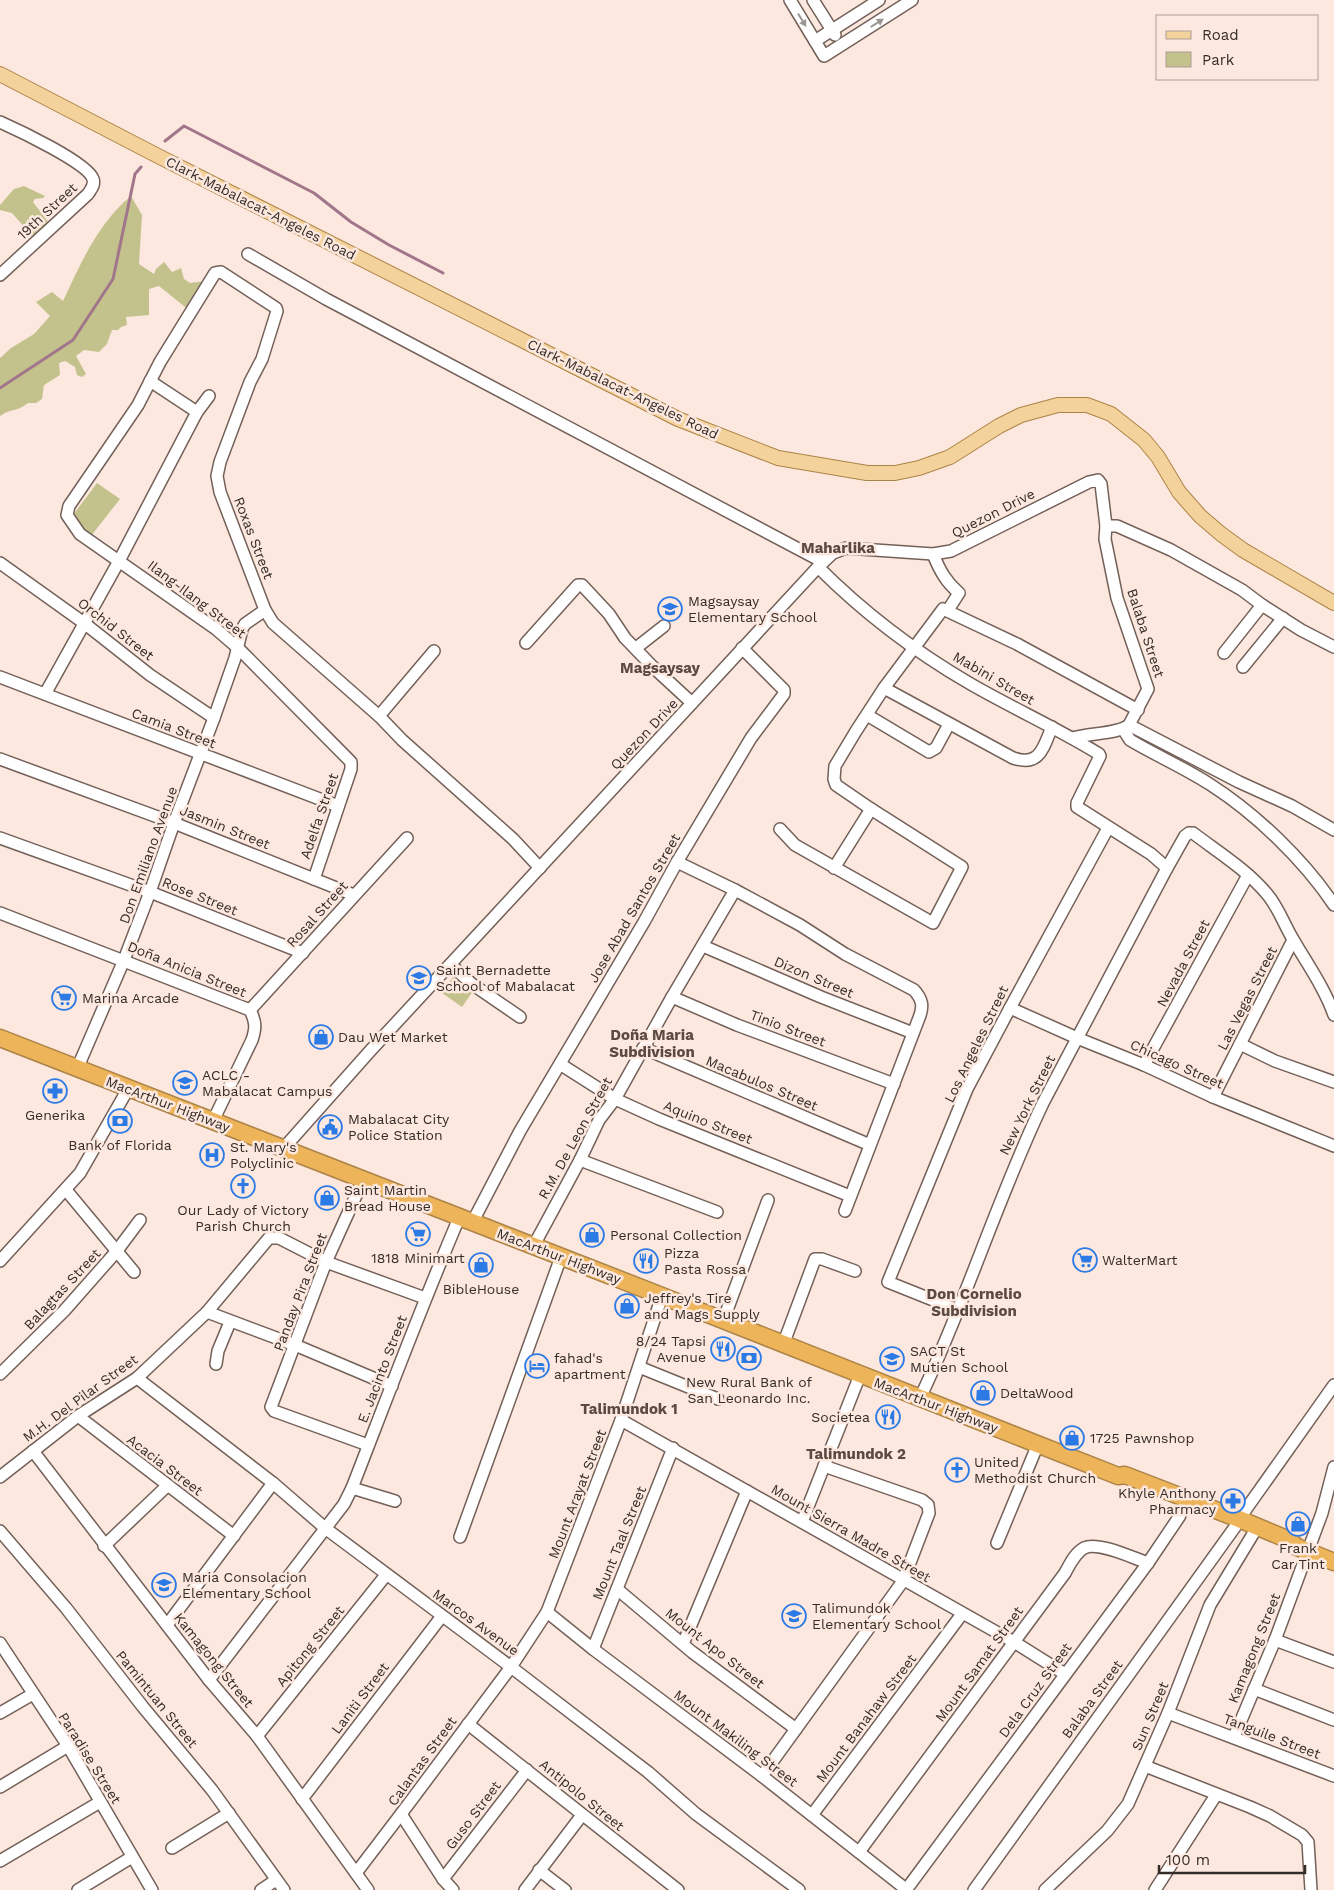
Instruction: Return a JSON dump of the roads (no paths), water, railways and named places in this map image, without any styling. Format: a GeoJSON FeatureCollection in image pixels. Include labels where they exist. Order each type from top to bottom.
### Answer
{"type":"FeatureCollection","features":[{"type":"Feature","properties":{"kind":"highway","name":"MacArthur Highway"},"geometry":{"type":"LineString","coordinates":[[0,1038],[1118,1476],[1125,1475],[1237,1523],[1252,1534],[1287,1547],[1302,1549]]}},
{"type":"Feature","properties":{"kind":"highway","name":"MacArthur Highway"},"geometry":{"type":"LineString","coordinates":[[1118,1476],[1123,1483],[1184,1506],[1289,1540],[1302,1549],[1334,1562]]}},
{"type":"Feature","properties":{"kind":"main road","name":"Clark-Mabalacat-Angeles Road"},"geometry":{"type":"LineString","coordinates":[[0,74],[678,419],[778,458],[867,472],[895,472],[919,468],[950,457],[999,426],[1021,415],[1058,405],[1087,405],[1111,414],[1144,440],[1158,457],[1179,492],[1200,516],[1221,534],[1243,550],[1334,603]]}},
{"type":"Feature","properties":{"kind":"street"},"geometry":{"type":"LineString","coordinates":[[790,0],[824,56],[912,0]]}},
{"type":"Feature","properties":{"kind":"street"},"geometry":{"type":"LineString","coordinates":[[813,0],[841,45]]}},
{"type":"Feature","properties":{"kind":"street"},"geometry":{"type":"LineString","coordinates":[[815,41],[879,0]]}},
{"type":"Feature","properties":{"kind":"street","name":"19th Street"},"geometry":{"type":"LineString","coordinates":[[0,122],[64,155],[89,173],[93,179],[94,186],[88,194],[0,275]]}},
{"type":"Feature","properties":{"kind":"street","name":"Mabini Street"},"geometry":{"type":"LineString","coordinates":[[248,254],[326,299],[820,565],[863,610],[914,647],[968,682],[1099,754],[1100,756],[1077,803],[1077,807],[1108,828]]}},
{"type":"Feature","properties":{"kind":"street","name":"Roxas Street"},"geometry":{"type":"LineString","coordinates":[[150,381],[215,273],[221,272],[276,308],[277,311],[262,358],[227,439],[217,476],[220,492],[265,610],[273,623],[379,716],[402,740],[512,839],[540,868]]}},
{"type":"Feature","properties":{"kind":"street"},"geometry":{"type":"LineString","coordinates":[[150,381],[197,412]]}},
{"type":"Feature","properties":{"kind":"street","name":"Ilang-Ilang Street"},"geometry":{"type":"LineString","coordinates":[[150,381],[138,405],[69,506],[67,515],[80,534],[216,629],[238,648],[351,762]]}},
{"type":"Feature","properties":{"kind":"street"},"geometry":{"type":"LineString","coordinates":[[45,694],[119,561],[197,412],[208,396]]}},
{"type":"Feature","properties":{"kind":"street","name":"Quezon Drive"},"geometry":{"type":"LineString","coordinates":[[283,1149],[370,1052],[820,565],[834,554],[846,548],[933,554],[951,551],[1089,482],[1098,480],[1101,484]]}},
{"type":"Feature","properties":{"kind":"street","name":"Balaba Street"},"geometry":{"type":"LineString","coordinates":[[1101,484],[1106,526],[1105,539],[1117,598],[1148,689],[1138,710],[1126,727]]}},
{"type":"Feature","properties":{"kind":"street"},"geometry":{"type":"LineString","coordinates":[[1106,526],[1117,526],[1171,550],[1242,590],[1262,605],[1334,647]]}},
{"type":"Feature","properties":{"kind":"street"},"geometry":{"type":"LineString","coordinates":[[933,554],[948,584],[960,593],[948,610]]}},
{"type":"Feature","properties":{"kind":"street","name":"Orchid Street"},"geometry":{"type":"LineString","coordinates":[[0,563],[84,623],[150,675],[214,718]]}},
{"type":"Feature","properties":{"kind":"street"},"geometry":{"type":"LineString","coordinates":[[526,643],[578,585],[582,585],[589,590],[609,614],[625,638],[692,703]]}},
{"type":"Feature","properties":{"kind":"street"},"geometry":{"type":"LineString","coordinates":[[1224,653],[1262,605]]}},
{"type":"Feature","properties":{"kind":"street"},"geometry":{"type":"LineString","coordinates":[[780,829],[795,845],[933,923],[962,867],[836,785],[834,779],[835,766],[884,688],[942,609],[948,610],[1017,644],[1138,710]]}},
{"type":"Feature","properties":{"kind":"street","name":"Don Emiliano Avenue"},"geometry":{"type":"LineString","coordinates":[[77,1069],[124,960],[150,892],[214,718],[238,648],[242,629],[265,610]]}},
{"type":"Feature","properties":{"kind":"street"},"geometry":{"type":"LineString","coordinates":[[1243,667],[1283,618]]}},
{"type":"Feature","properties":{"kind":"street"},"geometry":{"type":"LineString","coordinates":[[636,648],[664,626]]}},
{"type":"Feature","properties":{"kind":"street","name":"Jose Abad Santos Street"},"geometry":{"type":"LineString","coordinates":[[466,1220],[560,1064],[751,738],[784,694],[784,690],[742,648]]}},
{"type":"Feature","properties":{"kind":"street"},"geometry":{"type":"LineString","coordinates":[[379,716],[434,651]]}},
{"type":"Feature","properties":{"kind":"street","name":"Camia Street"},"geometry":{"type":"LineString","coordinates":[[0,677],[338,806]]}},
{"type":"Feature","properties":{"kind":"street"},"geometry":{"type":"LineString","coordinates":[[884,688],[1013,758],[1023,761],[1033,760],[1039,754],[1052,727]]}},
{"type":"Feature","properties":{"kind":"street"},"geometry":{"type":"LineString","coordinates":[[867,715],[929,752],[936,748],[949,724]]}},
{"type":"Feature","properties":{"kind":"street"},"geometry":{"type":"LineString","coordinates":[[1073,738],[1085,734],[1111,732],[1126,727],[1292,806],[1334,830]]}},
{"type":"Feature","properties":{"kind":"street"},"geometry":{"type":"LineString","coordinates":[[1126,727],[1130,740],[1212,785],[1272,832],[1305,868],[1334,905]]}},
{"type":"Feature","properties":{"kind":"street","name":"Jasmin Street"},"geometry":{"type":"LineString","coordinates":[[0,759],[174,823],[354,895]]}},
{"type":"Feature","properties":{"kind":"street","name":"Adelfa Street"},"geometry":{"type":"LineString","coordinates":[[314,879],[352,765],[351,762]]}},
{"type":"Feature","properties":{"kind":"street"},"geometry":{"type":"LineString","coordinates":[[834,868],[871,809]]}},
{"type":"Feature","properties":{"kind":"street"},"geometry":{"type":"LineString","coordinates":[[1108,828],[1151,854],[1167,868]]}},
{"type":"Feature","properties":{"kind":"street","name":"Los Angeles Street"},"geometry":{"type":"LineString","coordinates":[[958,1310],[888,1282],[967,1089],[1108,828]]}},
{"type":"Feature","properties":{"kind":"street","name":"New York Street"},"geometry":{"type":"LineString","coordinates":[[920,1398],[958,1310],[1028,1135],[1077,1038],[1185,836],[1193,833],[1248,875]]}},
{"type":"Feature","properties":{"kind":"street","name":"Rose Street"},"geometry":{"type":"LineString","coordinates":[[0,838],[150,892],[303,953]]}},
{"type":"Feature","properties":{"kind":"street","name":"Rosal Street"},"geometry":{"type":"LineString","coordinates":[[250,1010],[407,838]]}},
{"type":"Feature","properties":{"kind":"street"},"geometry":{"type":"LineString","coordinates":[[677,862],[735,890],[800,925],[845,954],[914,990],[921,998],[923,1008],[920,1018],[845,1210]]}},
{"type":"Feature","properties":{"kind":"street"},"geometry":{"type":"LineString","coordinates":[[1248,875],[1267,894],[1282,916],[1334,1015]]}},
{"type":"Feature","properties":{"kind":"street","name":"Nevada Street"},"geometry":{"type":"LineString","coordinates":[[1144,1065],[1248,875]]}},
{"type":"Feature","properties":{"kind":"street","name":"R.M. De Leon Street"},"geometry":{"type":"LineString","coordinates":[[533,1247],[580,1160],[599,1120],[615,1099],[735,890]]}},
{"type":"Feature","properties":{"kind":"street","name":"Doña Anicia Street"},"geometry":{"type":"LineString","coordinates":[[0,913],[250,1010],[256,1028],[213,1121]]}},
{"type":"Feature","properties":{"kind":"street","name":"Las Vegas Street"},"geometry":{"type":"LineString","coordinates":[[1213,1097],[1294,940]]}},
{"type":"Feature","properties":{"kind":"street","name":"Dizon Street"},"geometry":{"type":"LineString","coordinates":[[703,946],[821,997],[913,1033]]}},
{"type":"Feature","properties":{"kind":"street"},"geometry":{"type":"LineString","coordinates":[[451,965],[472,984],[520,1017]]}},
{"type":"Feature","properties":{"kind":"street","name":"Tinio Street"},"geometry":{"type":"LineString","coordinates":[[672,997],[737,1025],[894,1084]]}},
{"type":"Feature","properties":{"kind":"street","name":"Chicago Street"},"geometry":{"type":"LineString","coordinates":[[1010,1008],[1144,1065],[1213,1097],[1334,1146]]}},
{"type":"Feature","properties":{"kind":"street"},"geometry":{"type":"LineString","coordinates":[[1240,1044],[1275,1061],[1334,1082]]}},
{"type":"Feature","properties":{"kind":"street","name":"Macabulos Street"},"geometry":{"type":"LineString","coordinates":[[643,1048],[870,1145]]}},
{"type":"Feature","properties":{"kind":"street","name":"Aquino Street"},"geometry":{"type":"LineString","coordinates":[[560,1064],[615,1099],[850,1196]]}},
{"type":"Feature","properties":{"kind":"street"},"geometry":{"type":"LineString","coordinates":[[0,1261],[80,1173],[128,1089]]}},
{"type":"Feature","properties":{"kind":"street"},"geometry":{"type":"LineString","coordinates":[[580,1160],[717,1212]]}},
{"type":"Feature","properties":{"kind":"street","name":"Panday Pira Street"},"geometry":{"type":"LineString","coordinates":[[363,1180],[326,1262],[271,1407],[278,1413],[368,1445]]}},
{"type":"Feature","properties":{"kind":"street"},"geometry":{"type":"LineString","coordinates":[[66,1190],[134,1272]]}},
{"type":"Feature","properties":{"kind":"street"},"geometry":{"type":"LineString","coordinates":[[723,1321],[768,1200]]}},
{"type":"Feature","properties":{"kind":"street","name":"Balagtas Street"},"geometry":{"type":"LineString","coordinates":[[0,1374],[64,1311],[116,1252],[140,1220]]}},
{"type":"Feature","properties":{"kind":"street","name":"E. Jacinto Street"},"geometry":{"type":"LineString","coordinates":[[209,1680],[344,1504],[352,1488],[425,1298],[466,1220]]}},
{"type":"Feature","properties":{"kind":"street","name":"M.H. Del Pilar Street"},"geometry":{"type":"LineString","coordinates":[[0,1477],[78,1416],[136,1378],[207,1312],[269,1238],[279,1238],[326,1262]]}},
{"type":"Feature","properties":{"kind":"street"},"geometry":{"type":"LineString","coordinates":[[460,1537],[561,1257]]}},
{"type":"Feature","properties":{"kind":"street"},"geometry":{"type":"LineString","coordinates":[[783,1345],[815,1259],[822,1259],[855,1272]]}},
{"type":"Feature","properties":{"kind":"street"},"geometry":{"type":"LineString","coordinates":[[326,1262],[425,1298]]}},
{"type":"Feature","properties":{"kind":"street","name":"Mount Arayat Street"},"geometry":{"type":"LineString","coordinates":[[511,1667],[547,1612],[621,1420],[662,1296]]}},
{"type":"Feature","properties":{"kind":"street"},"geometry":{"type":"LineString","coordinates":[[207,1312],[295,1345],[392,1386]]}},
{"type":"Feature","properties":{"kind":"street"},"geometry":{"type":"LineString","coordinates":[[216,1364],[218,1351],[230,1322]]}},
{"type":"Feature","properties":{"kind":"street"},"geometry":{"type":"LineString","coordinates":[[639,1367],[718,1398]]}},
{"type":"Feature","properties":{"kind":"street"},"geometry":{"type":"LineString","coordinates":[[802,1522],[860,1375]]}},
{"type":"Feature","properties":{"kind":"street","name":"Marcos Avenue"},"geometry":{"type":"LineString","coordinates":[[136,1378],[273,1483],[325,1528],[511,1667],[648,1772],[696,1814],[799,1890]]}},
{"type":"Feature","properties":{"kind":"street","name":"Balaba Street"},"geometry":{"type":"LineString","coordinates":[[974,1890],[1334,1385]]}},
{"type":"Feature","properties":{"kind":"street","name":"Acacia Street"},"geometry":{"type":"LineString","coordinates":[[78,1416],[234,1536]]}},
{"type":"Feature","properties":{"kind":"street","name":"Mount Sierra Madre Street"},"geometry":{"type":"LineString","coordinates":[[621,1420],[1014,1642],[1065,1674]]}},
{"type":"Feature","properties":{"kind":"street"},"geometry":{"type":"LineString","coordinates":[[997,1543],[1038,1444]]}},
{"type":"Feature","properties":{"kind":"street","name":"Mount Taal Street"},"geometry":{"type":"LineString","coordinates":[[593,1649],[673,1448]]}},
{"type":"Feature","properties":{"kind":"street","name":"Kamagong Street"},"geometry":{"type":"LineString","coordinates":[[33,1451],[104,1546],[209,1680],[256,1736],[368,1890]]}},
{"type":"Feature","properties":{"kind":"street"},"geometry":{"type":"LineString","coordinates":[[762,1776],[903,1581],[930,1513],[928,1505],[922,1500],[824,1466]]}},
{"type":"Feature","properties":{"kind":"street","name":"Kamagong Street"},"geometry":{"type":"LineString","coordinates":[[1234,1737],[1275,1640],[1300,1570],[1302,1549],[1322,1513],[1334,1467]]}},
{"type":"Feature","properties":{"kind":"street"},"geometry":{"type":"LineString","coordinates":[[167,1626],[273,1483]]}},
{"type":"Feature","properties":{"kind":"street"},"geometry":{"type":"LineString","coordinates":[[104,1546],[167,1486]]}},
{"type":"Feature","properties":{"kind":"street"},"geometry":{"type":"LineString","coordinates":[[352,1488],[395,1501]]}},
{"type":"Feature","properties":{"kind":"street"},"geometry":{"type":"LineString","coordinates":[[683,1644],[747,1491]]}},
{"type":"Feature","properties":{"kind":"street","name":"Dela Cruz Street"},"geometry":{"type":"LineString","coordinates":[[907,1890],[1148,1563],[1179,1517],[1184,1506]]}},
{"type":"Feature","properties":{"kind":"street","name":"Pamintuan Street"},"geometry":{"type":"LineString","coordinates":[[0,1531],[66,1608],[142,1707],[212,1790],[284,1890]]}},
{"type":"Feature","properties":{"kind":"street","name":"Sun Street"},"geometry":{"type":"LineString","coordinates":[[1046,1890],[1117,1821],[1128,1804],[1168,1713],[1214,1596],[1252,1534]]}},
{"type":"Feature","properties":{"kind":"street","name":"Mount Samat Street"},"geometry":{"type":"LineString","coordinates":[[859,1852],[1073,1559],[1083,1548],[1092,1545],[1104,1547],[1148,1563]]}},
{"type":"Feature","properties":{"kind":"street","name":"Apitong Street"},"geometry":{"type":"LineString","coordinates":[[256,1736],[386,1575]]}},
{"type":"Feature","properties":{"kind":"street","name":"Mount Apo Street"},"geometry":{"type":"LineString","coordinates":[[617,1590],[712,1668],[796,1729]]}},
{"type":"Feature","properties":{"kind":"street","name":"Mount Makiling Street"},"geometry":{"type":"LineString","coordinates":[[547,1612],[593,1649],[762,1776],[907,1890]]}},
{"type":"Feature","properties":{"kind":"street","name":"Mount Banahaw Street"},"geometry":{"type":"LineString","coordinates":[[812,1815],[962,1614]]}},
{"type":"Feature","properties":{"kind":"street","name":"Laniti Street"},"geometry":{"type":"LineString","coordinates":[[302,1799],[442,1616]]}},
{"type":"Feature","properties":{"kind":"street"},"geometry":{"type":"LineString","coordinates":[[1275,1640],[1334,1662]]}},
{"type":"Feature","properties":{"kind":"street","name":"Paradise Street"},"geometry":{"type":"LineString","coordinates":[[0,1643],[68,1746],[152,1890]]}},
{"type":"Feature","properties":{"kind":"street","name":"Calantas Street"},"geometry":{"type":"LineString","coordinates":[[356,1873],[511,1667]]}},
{"type":"Feature","properties":{"kind":"street"},"geometry":{"type":"LineString","coordinates":[[1254,1689],[1334,1720]]}},
{"type":"Feature","properties":{"kind":"street"},"geometry":{"type":"LineString","coordinates":[[0,1713],[33,1694]]}},
{"type":"Feature","properties":{"kind":"street","name":"Tanguile Street"},"geometry":{"type":"LineString","coordinates":[[1168,1713],[1334,1776]]}},
{"type":"Feature","properties":{"kind":"street","name":"Antipolo Street"},"geometry":{"type":"LineString","coordinates":[[468,1724],[678,1890]]}},
{"type":"Feature","properties":{"kind":"street"},"geometry":{"type":"LineString","coordinates":[[0,1787],[68,1746]]}},
{"type":"Feature","properties":{"kind":"street"},"geometry":{"type":"LineString","coordinates":[[1145,1766],[1270,1816],[1302,1835],[1308,1842],[1310,1853],[1311,1890]]}},
{"type":"Feature","properties":{"kind":"street","name":"Guso Street"},"geometry":{"type":"LineString","coordinates":[[443,1879],[527,1770]]}},
{"type":"Feature","properties":{"kind":"street"},"geometry":{"type":"LineString","coordinates":[[1155,1890],[1216,1795]]}},
{"type":"Feature","properties":{"kind":"street"},"geometry":{"type":"LineString","coordinates":[[0,1862],[100,1802]]}},
{"type":"Feature","properties":{"kind":"street"},"geometry":{"type":"LineString","coordinates":[[172,1848],[228,1814]]}},
{"type":"Feature","properties":{"kind":"street"},"geometry":{"type":"LineString","coordinates":[[402,1814],[443,1879],[453,1890]]}},
{"type":"Feature","properties":{"kind":"street"},"geometry":{"type":"LineString","coordinates":[[525,1890],[582,1815]]}},
{"type":"Feature","properties":{"kind":"street"},"geometry":{"type":"LineString","coordinates":[[78,1890],[132,1857]]}},
{"type":"Feature","properties":{"kind":"street"},"geometry":{"type":"LineString","coordinates":[[539,1870],[565,1890]]}},
{"type":"Feature","properties":{"kind":"street"},"geometry":{"type":"LineString","coordinates":[[261,1890],[276,1880]]}},
{"type":"Feature","properties":{"kind":"waterway"},"geometry":{"type":"LineString","coordinates":[[165,141],[184,126],[314,193],[351,222],[389,245],[443,273]]}},
{"type":"Feature","properties":{"kind":"waterway"},"geometry":{"type":"LineString","coordinates":[[0,388],[73,340],[113,279],[135,174],[141,167]]}},
{"type":"Feature","properties":{"kind":"place","name":"Magsaysay Elementary School"},"geometry":{"type":"Point","coordinates":[670,609]}},
{"type":"Feature","properties":{"kind":"place","name":"Saint Bernadette School of Mabalacat"},"geometry":{"type":"Point","coordinates":[419,978]}},
{"type":"Feature","properties":{"kind":"place","name":"Marina Arcade"},"geometry":{"type":"Point","coordinates":[64,998]}},
{"type":"Feature","properties":{"kind":"place","name":"Dau Wet Market"},"geometry":{"type":"Point","coordinates":[321,1037]}},
{"type":"Feature","properties":{"kind":"place","name":"ACLC - Mabalacat Campus"},"geometry":{"type":"Point","coordinates":[185,1083]}},
{"type":"Feature","properties":{"kind":"place","name":"Generika"},"geometry":{"type":"Point","coordinates":[55,1091]}},
{"type":"Feature","properties":{"kind":"place","name":"Bank of Florida"},"geometry":{"type":"Point","coordinates":[120,1121]}},
{"type":"Feature","properties":{"kind":"place","name":"Mabalacat City Police Station"},"geometry":{"type":"Point","coordinates":[330,1127]}},
{"type":"Feature","properties":{"kind":"place","name":"St. Mary's Polyclinic"},"geometry":{"type":"Point","coordinates":[212,1155]}},
{"type":"Feature","properties":{"kind":"place","name":"Our Lady of Victory Parish Church"},"geometry":{"type":"Point","coordinates":[243,1186]}},
{"type":"Feature","properties":{"kind":"place","name":"Saint Martin Bread House"},"geometry":{"type":"Point","coordinates":[327,1198]}},
{"type":"Feature","properties":{"kind":"place","name":"1818 Minimart"},"geometry":{"type":"Point","coordinates":[418,1234]}},
{"type":"Feature","properties":{"kind":"place","name":"Personal Collection"},"geometry":{"type":"Point","coordinates":[592,1235]}},
{"type":"Feature","properties":{"kind":"place","name":"WalterMart"},"geometry":{"type":"Point","coordinates":[1085,1260]}},
{"type":"Feature","properties":{"kind":"place","name":"Pizza Pasta Rossa"},"geometry":{"type":"Point","coordinates":[646,1261]}},
{"type":"Feature","properties":{"kind":"place","name":"BibleHouse"},"geometry":{"type":"Point","coordinates":[481,1265]}},
{"type":"Feature","properties":{"kind":"place","name":"Jeffrey's Tire and Mags Supply"},"geometry":{"type":"Point","coordinates":[627,1306]}},
{"type":"Feature","properties":{"kind":"place","name":"8/24 Tapsi Avenue"},"geometry":{"type":"Point","coordinates":[723,1349]}},
{"type":"Feature","properties":{"kind":"place","name":"New Rural Bank of San Leonardo Inc."},"geometry":{"type":"Point","coordinates":[749,1358]}},
{"type":"Feature","properties":{"kind":"place","name":"SACT St Mutien School"},"geometry":{"type":"Point","coordinates":[892,1359]}},
{"type":"Feature","properties":{"kind":"place","name":"fahad's apartment"},"geometry":{"type":"Point","coordinates":[537,1366]}},
{"type":"Feature","properties":{"kind":"place","name":"DeltaWood"},"geometry":{"type":"Point","coordinates":[983,1393]}},
{"type":"Feature","properties":{"kind":"place","name":"Societea"},"geometry":{"type":"Point","coordinates":[888,1417]}},
{"type":"Feature","properties":{"kind":"place","name":"1725 Pawnshop"},"geometry":{"type":"Point","coordinates":[1072,1438]}},
{"type":"Feature","properties":{"kind":"place","name":"United Methodist Church"},"geometry":{"type":"Point","coordinates":[957,1470]}},
{"type":"Feature","properties":{"kind":"place","name":"Khyle Anthony Pharmacy"},"geometry":{"type":"Point","coordinates":[1233,1501]}},
{"type":"Feature","properties":{"kind":"place","name":"Frank Car Tint"},"geometry":{"type":"Point","coordinates":[1298,1524]}},
{"type":"Feature","properties":{"kind":"place","name":"Maria Consolacion Elementary School"},"geometry":{"type":"Point","coordinates":[164,1585]}},
{"type":"Feature","properties":{"kind":"place","name":"Talimundok Elementary School"},"geometry":{"type":"Point","coordinates":[794,1616]}},
{"type":"Feature","properties":{"kind":"district","name":"Maharlika"},"geometry":{"type":"Point","coordinates":[838,548]}},
{"type":"Feature","properties":{"kind":"district","name":"Magsaysay"},"geometry":{"type":"Point","coordinates":[660,668]}},
{"type":"Feature","properties":{"kind":"district","name":"Doña Maria Subdivision"},"geometry":{"type":"Point","coordinates":[652,1044]}},
{"type":"Feature","properties":{"kind":"district","name":"Don Cornelio Subdivision"},"geometry":{"type":"Point","coordinates":[974,1302]}},
{"type":"Feature","properties":{"kind":"district","name":"Talimundok 1"},"geometry":{"type":"Point","coordinates":[629,1409]}},
{"type":"Feature","properties":{"kind":"district","name":"Talimundok 2"},"geometry":{"type":"Point","coordinates":[856,1454]}}]}
